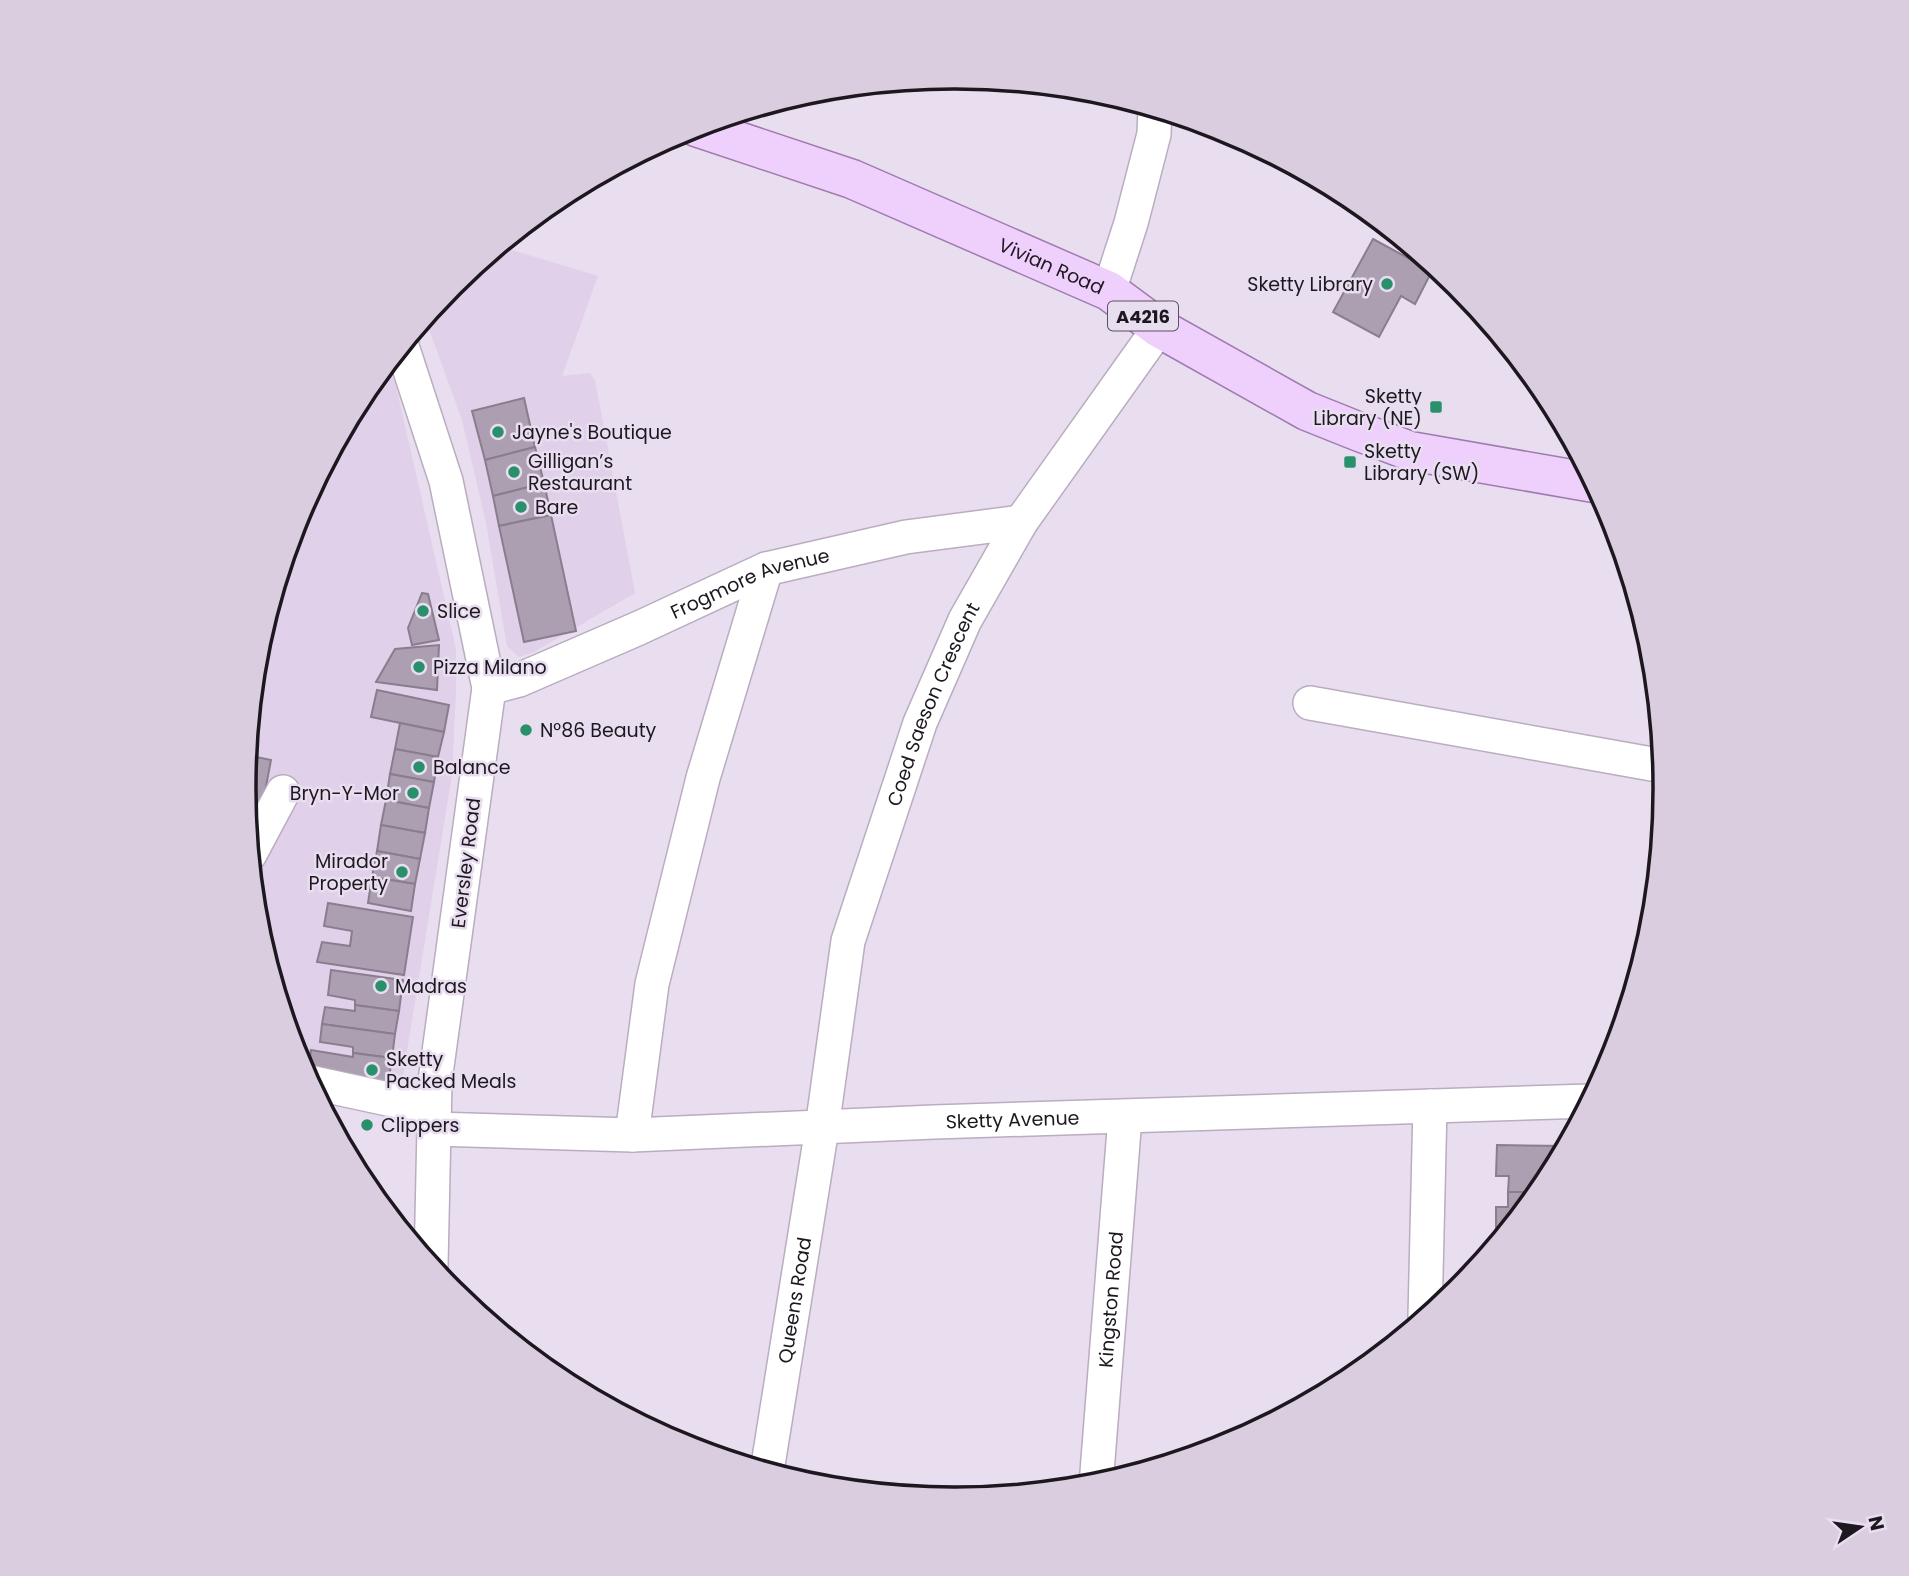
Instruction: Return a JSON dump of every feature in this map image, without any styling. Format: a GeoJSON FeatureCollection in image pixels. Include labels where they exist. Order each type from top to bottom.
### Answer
{"type":"FeatureCollection","features":[{"type":"Feature","properties":{"kind":"main road","name":"Vivian Road"},"geometry":{"type":"LineString","coordinates":[[713,132],[852,178],[1109,291],[1159,328],[1307,411],[1357,432],[1410,451],[1582,481]]}},
{"type":"Feature","properties":{"kind":"street"},"geometry":{"type":"LineString","coordinates":[[1109,291],[1131,223],[1154,134],[1155,119]]}},
{"type":"Feature","properties":{"kind":"street","name":"Coed Saeson Crescent"},"geometry":{"type":"LineString","coordinates":[[822,1128],[848,941],[920,723],[965,620],[1021,522],[1159,328]]}},
{"type":"Feature","properties":{"kind":"street","name":"Eversley Road"},"geometry":{"type":"LineString","coordinates":[[405,356],[446,481],[489,688],[435,1081],[431,1251]]}},
{"type":"Feature","properties":{"kind":"street","name":"Frogmore Avenue"},"geometry":{"type":"LineString","coordinates":[[489,688],[519,680],[766,569],[906,537],[1021,522]]}},
{"type":"Feature","properties":{"kind":"street"},"geometry":{"type":"LineString","coordinates":[[632,1135],[652,984],[703,778],[766,569]]}},
{"type":"Feature","properties":{"kind":"street"},"geometry":{"type":"LineString","coordinates":[[1310,703],[1652,764]]}},
{"type":"Feature","properties":{"kind":"street"},"geometry":{"type":"LineString","coordinates":[[258,840],[283,792]]}},
{"type":"Feature","properties":{"kind":"street","name":"Sketty Avenue"},"geometry":{"type":"LineString","coordinates":[[323,1086],[434,1119],[632,1135],[934,1122],[1579,1101]]}},
{"type":"Feature","properties":{"kind":"street"},"geometry":{"type":"LineString","coordinates":[[1425,1304],[1430,1107]]}},
{"type":"Feature","properties":{"kind":"street","name":"Kingston Road"},"geometry":{"type":"LineString","coordinates":[[1097,1472],[1125,1117]]}},
{"type":"Feature","properties":{"kind":"street","name":"Queens Road"},"geometry":{"type":"LineString","coordinates":[[769,1461],[822,1128]]}},
{"type":"Feature","properties":{"kind":"shaded area"},"geometry":{"type":"Polygon","coordinates":[[[510,249],[598,276],[562,376],[590,373],[595,380],[635,593],[534,652],[519,657],[507,646],[486,523],[462,420],[428,328],[460,294],[510,249]]]}},
{"type":"Feature","properties":{"kind":"shaded area"},"geometry":{"type":"Polygon","coordinates":[[[392,375],[456,649],[452,775],[398,1106],[325,1090],[309,1055],[293,1013],[269,924],[257,834],[256,788],[257,742],[269,652],[293,563],[328,479],[349,439],[392,375]]]}},
{"type":"Feature","properties":{"kind":"building","name":"Sketty Library"},"geometry":{"type":"Polygon","coordinates":[[[1373,239],[1411,259],[1429,276],[1415,304],[1401,296],[1379,337],[1333,312],[1373,239]]]}},
{"type":"Feature","properties":{"kind":"building"},"geometry":{"type":"Polygon","coordinates":[[[524,398],[535,447],[485,460],[472,411],[524,398]]]}},
{"type":"Feature","properties":{"kind":"building","name":"Gilligan’s Restaurant"},"geometry":{"type":"Polygon","coordinates":[[[535,447],[544,483],[493,496],[485,460],[535,447]]]}},
{"type":"Feature","properties":{"kind":"building"},"geometry":{"type":"Polygon","coordinates":[[[544,483],[551,515],[499,526],[493,496],[544,483]]]}},
{"type":"Feature","properties":{"kind":"building"},"geometry":{"type":"Polygon","coordinates":[[[551,515],[576,631],[524,642],[499,526],[551,515]]]}},
{"type":"Feature","properties":{"kind":"building","name":"Slice"},"geometry":{"type":"Polygon","coordinates":[[[422,593],[428,594],[439,640],[412,645],[408,628],[422,593]]]}},
{"type":"Feature","properties":{"kind":"building"},"geometry":{"type":"Polygon","coordinates":[[[439,645],[437,690],[376,682],[395,649],[439,645]]]}},
{"type":"Feature","properties":{"kind":"building"},"geometry":{"type":"Polygon","coordinates":[[[377,690],[449,705],[444,732],[371,717],[377,690]]]}},
{"type":"Feature","properties":{"kind":"building"},"geometry":{"type":"Polygon","coordinates":[[[400,723],[444,732],[438,757],[395,749],[400,723]]]}},
{"type":"Feature","properties":{"kind":"building"},"geometry":{"type":"Polygon","coordinates":[[[395,749],[438,757],[434,782],[390,774],[395,749]]]}},
{"type":"Feature","properties":{"kind":"building"},"geometry":{"type":"Polygon","coordinates":[[[257,757],[271,760],[263,802],[256,801],[257,757]]]}},
{"type":"Feature","properties":{"kind":"building"},"geometry":{"type":"Polygon","coordinates":[[[390,774],[434,782],[429,808],[386,800],[390,774]]]}},
{"type":"Feature","properties":{"kind":"building"},"geometry":{"type":"Polygon","coordinates":[[[386,800],[429,808],[425,833],[381,825],[386,800]]]}},
{"type":"Feature","properties":{"kind":"building"},"geometry":{"type":"Polygon","coordinates":[[[381,825],[425,833],[420,859],[377,851],[381,825]]]}},
{"type":"Feature","properties":{"kind":"building"},"geometry":{"type":"Polygon","coordinates":[[[377,851],[420,859],[415,884],[372,877],[377,851]]]}},
{"type":"Feature","properties":{"kind":"building"},"geometry":{"type":"Polygon","coordinates":[[[372,877],[415,884],[411,911],[368,903],[372,877]]]}},
{"type":"Feature","properties":{"kind":"building"},"geometry":{"type":"Polygon","coordinates":[[[328,903],[413,917],[404,975],[317,962],[322,942],[350,946],[352,931],[324,926],[328,903]]]}},
{"type":"Feature","properties":{"kind":"building"},"geometry":{"type":"Polygon","coordinates":[[[331,970],[403,980],[399,1011],[355,1005],[355,1000],[328,995],[331,970]]]}},
{"type":"Feature","properties":{"kind":"building"},"geometry":{"type":"Polygon","coordinates":[[[355,1005],[399,1011],[395,1034],[322,1024],[325,1007],[355,1011],[355,1005]]]}},
{"type":"Feature","properties":{"kind":"building"},"geometry":{"type":"Polygon","coordinates":[[[322,1024],[395,1034],[392,1058],[353,1053],[353,1047],[320,1042],[322,1024]]]}},
{"type":"Feature","properties":{"kind":"building"},"geometry":{"type":"Polygon","coordinates":[[[311,1050],[353,1057],[353,1053],[392,1058],[387,1091],[319,1077],[310,1057],[311,1050]]]}},
{"type":"Feature","properties":{"kind":"building"},"geometry":{"type":"Polygon","coordinates":[[[1497,1145],[1554,1146],[1524,1192],[1508,1192],[1509,1176],[1496,1176],[1497,1145]]]}},
{"type":"Feature","properties":{"kind":"building"},"geometry":{"type":"Polygon","coordinates":[[[1508,1192],[1524,1192],[1496,1229],[1496,1207],[1508,1207],[1508,1192]]]}},
{"type":"Feature","properties":{"kind":"place","name":"Sketty Library"},"geometry":{"type":"Point","coordinates":[1387,284]}},
{"type":"Feature","properties":{"kind":"place","name":"Sketty Library (NE)"},"geometry":{"type":"Point","coordinates":[1436,407]}},
{"type":"Feature","properties":{"kind":"place","name":"Jayne's Boutique"},"geometry":{"type":"Point","coordinates":[498,432]}},
{"type":"Feature","properties":{"kind":"place","name":"Sketty Library (SW)"},"geometry":{"type":"Point","coordinates":[1350,462]}},
{"type":"Feature","properties":{"kind":"place","name":"Gilligan’s Restaurant"},"geometry":{"type":"Point","coordinates":[514,472]}},
{"type":"Feature","properties":{"kind":"place","name":"Bare"},"geometry":{"type":"Point","coordinates":[521,507]}},
{"type":"Feature","properties":{"kind":"place","name":"Slice"},"geometry":{"type":"Point","coordinates":[423,611]}},
{"type":"Feature","properties":{"kind":"place","name":"Pizza Milano"},"geometry":{"type":"Point","coordinates":[419,667]}},
{"type":"Feature","properties":{"kind":"place","name":"N°86 Beauty"},"geometry":{"type":"Point","coordinates":[526,730]}},
{"type":"Feature","properties":{"kind":"place","name":"Balance"},"geometry":{"type":"Point","coordinates":[419,767]}},
{"type":"Feature","properties":{"kind":"place","name":"Bryn-Y-Mor"},"geometry":{"type":"Point","coordinates":[413,793]}},
{"type":"Feature","properties":{"kind":"place","name":"Mirador Property"},"geometry":{"type":"Point","coordinates":[402,872]}},
{"type":"Feature","properties":{"kind":"place","name":"Madras"},"geometry":{"type":"Point","coordinates":[381,986]}},
{"type":"Feature","properties":{"kind":"place","name":"Sketty Packed Meals"},"geometry":{"type":"Point","coordinates":[372,1070]}},
{"type":"Feature","properties":{"kind":"place","name":"Clippers"},"geometry":{"type":"Point","coordinates":[367,1125]}}]}
